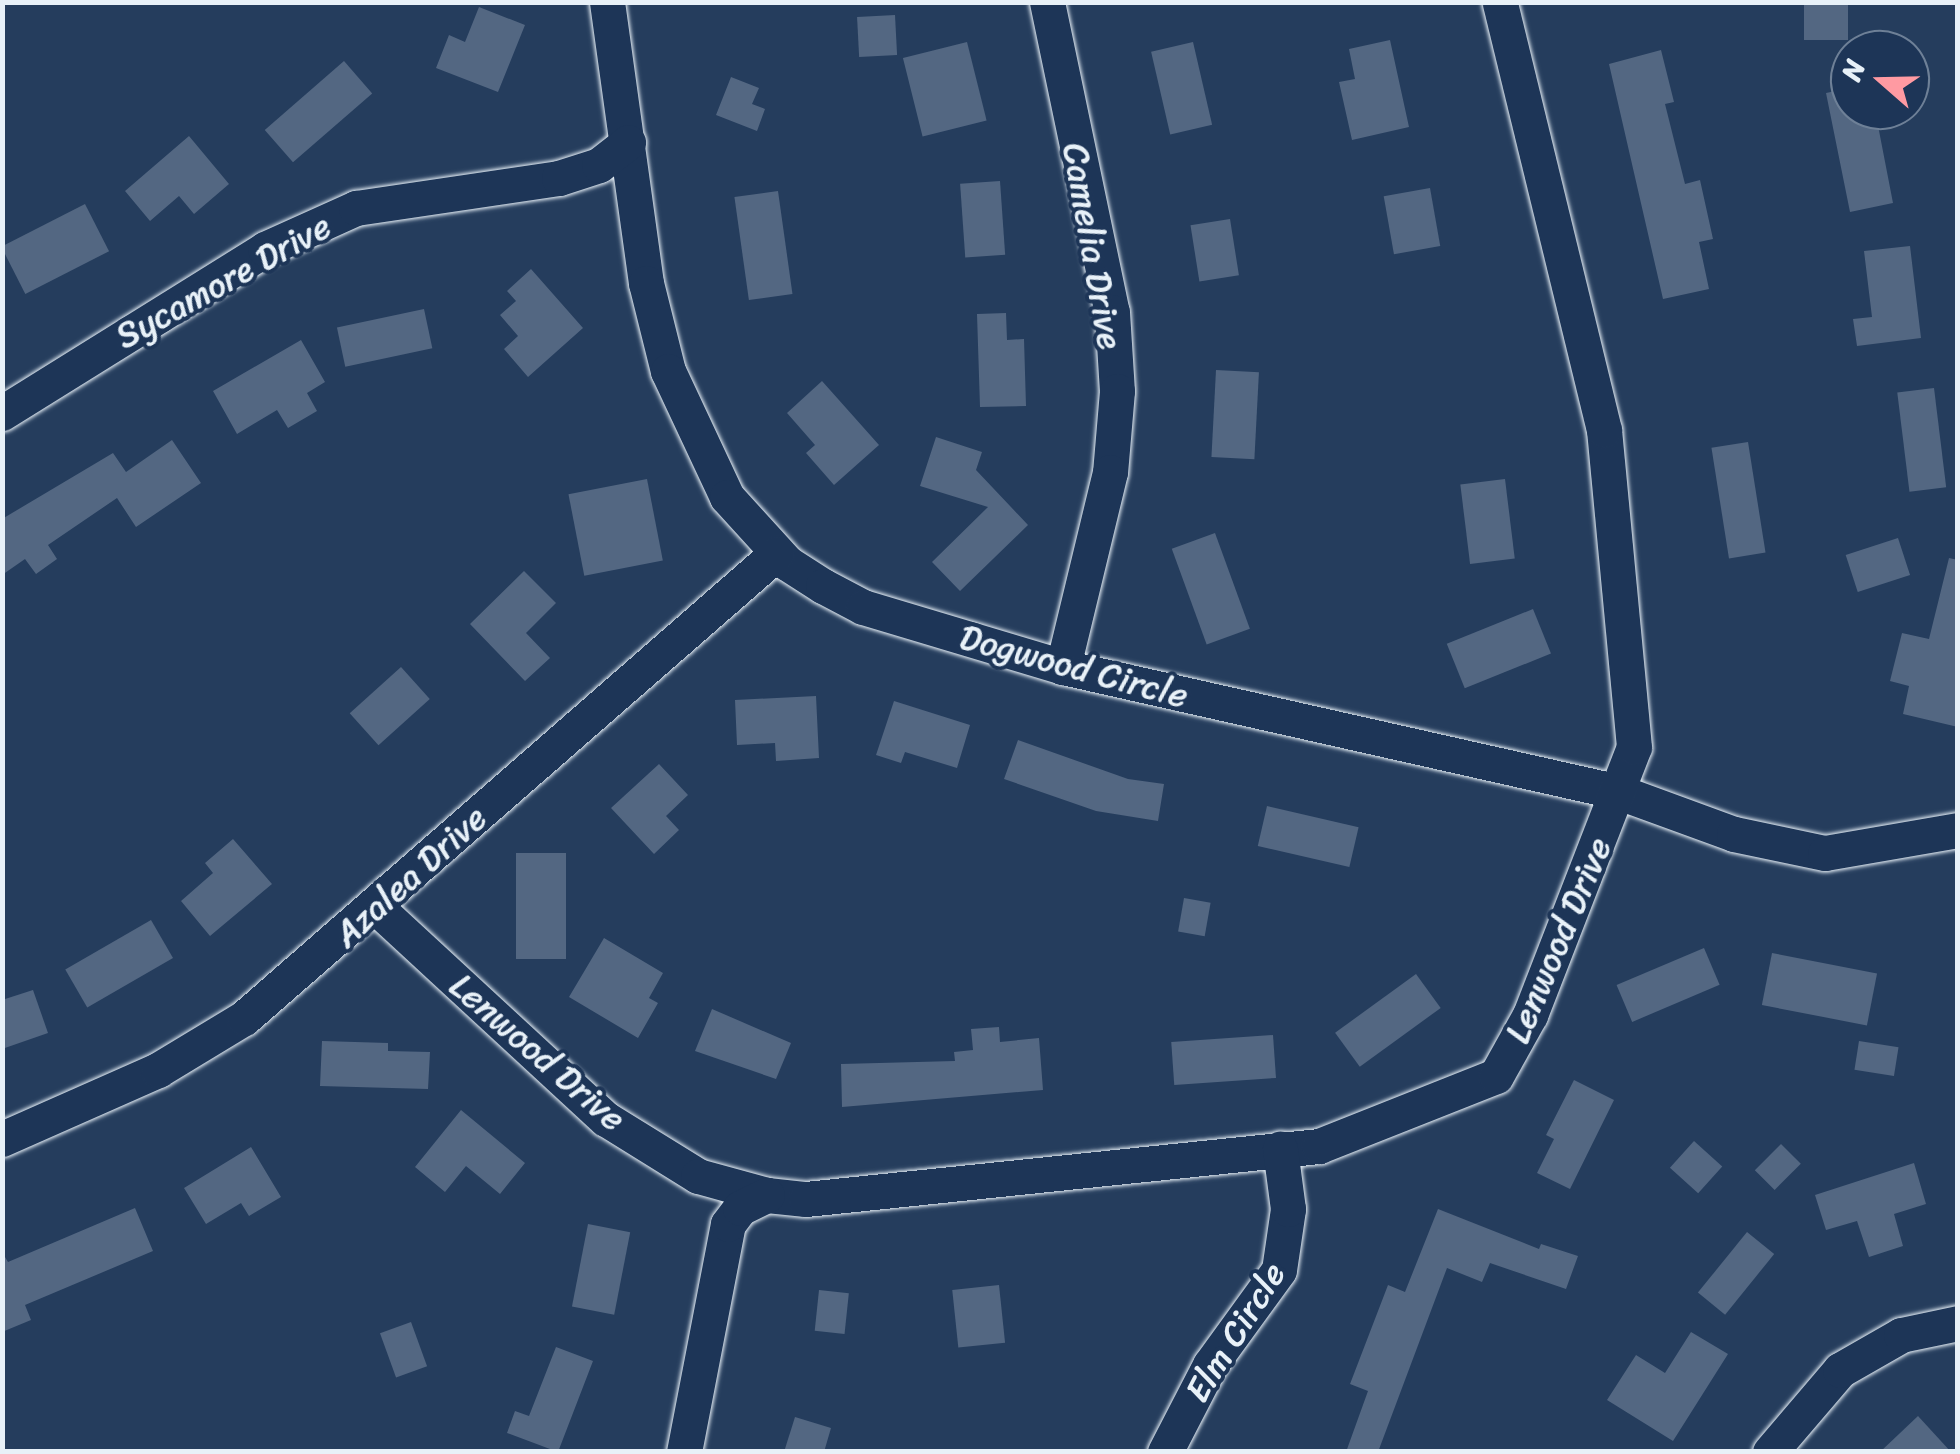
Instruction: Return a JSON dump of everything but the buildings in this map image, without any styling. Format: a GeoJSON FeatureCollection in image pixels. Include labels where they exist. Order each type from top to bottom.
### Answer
{"type":"FeatureCollection","features":[{"type":"Feature","properties":{"kind":"street","name":"Dogwood Circle"},"geometry":{"type":"LineString","coordinates":[[607,2],[646,283],[668,372],[704,459],[727,498],[777,553],[864,608],[1062,667],[1619,792],[1704,825],[1824,853],[1958,830]]}},
{"type":"Feature","properties":{"kind":"street","name":"Camelia Drive"},"geometry":{"type":"LineString","coordinates":[[1047,2],[1112,312],[1118,391],[1110,472],[1062,667]]}},
{"type":"Feature","properties":{"kind":"street","name":"Lenwood Drive"},"geometry":{"type":"LineString","coordinates":[[377,908],[606,1120],[698,1176],[767,1195],[806,1198],[1319,1146],[1496,1076],[1530,1015],[1634,747],[1604,430],[1500,2]]}},
{"type":"Feature","properties":{"kind":"street","name":"Sycamore Drive"},"geometry":{"type":"LineString","coordinates":[[2,413],[266,249],[356,208],[559,178],[599,165],[628,142]]}},
{"type":"Feature","properties":{"kind":"street","name":"Azalea Drive"},"geometry":{"type":"LineString","coordinates":[[2,1139],[158,1070],[230,1026],[377,908],[777,553]]}},
{"type":"Feature","properties":{"kind":"street","name":"Elm Circle"},"geometry":{"type":"LineString","coordinates":[[1165,1452],[1210,1366],[1279,1270],[1288,1209],[1280,1149]]}},
{"type":"Feature","properties":{"kind":"street"},"geometry":{"type":"LineString","coordinates":[[684,1452],[728,1224],[740,1208],[767,1195]]}},
{"type":"Feature","properties":{"kind":"street"},"geometry":{"type":"LineString","coordinates":[[1770,1452],[1840,1370],[1901,1335],[1958,1324]]}}]}
